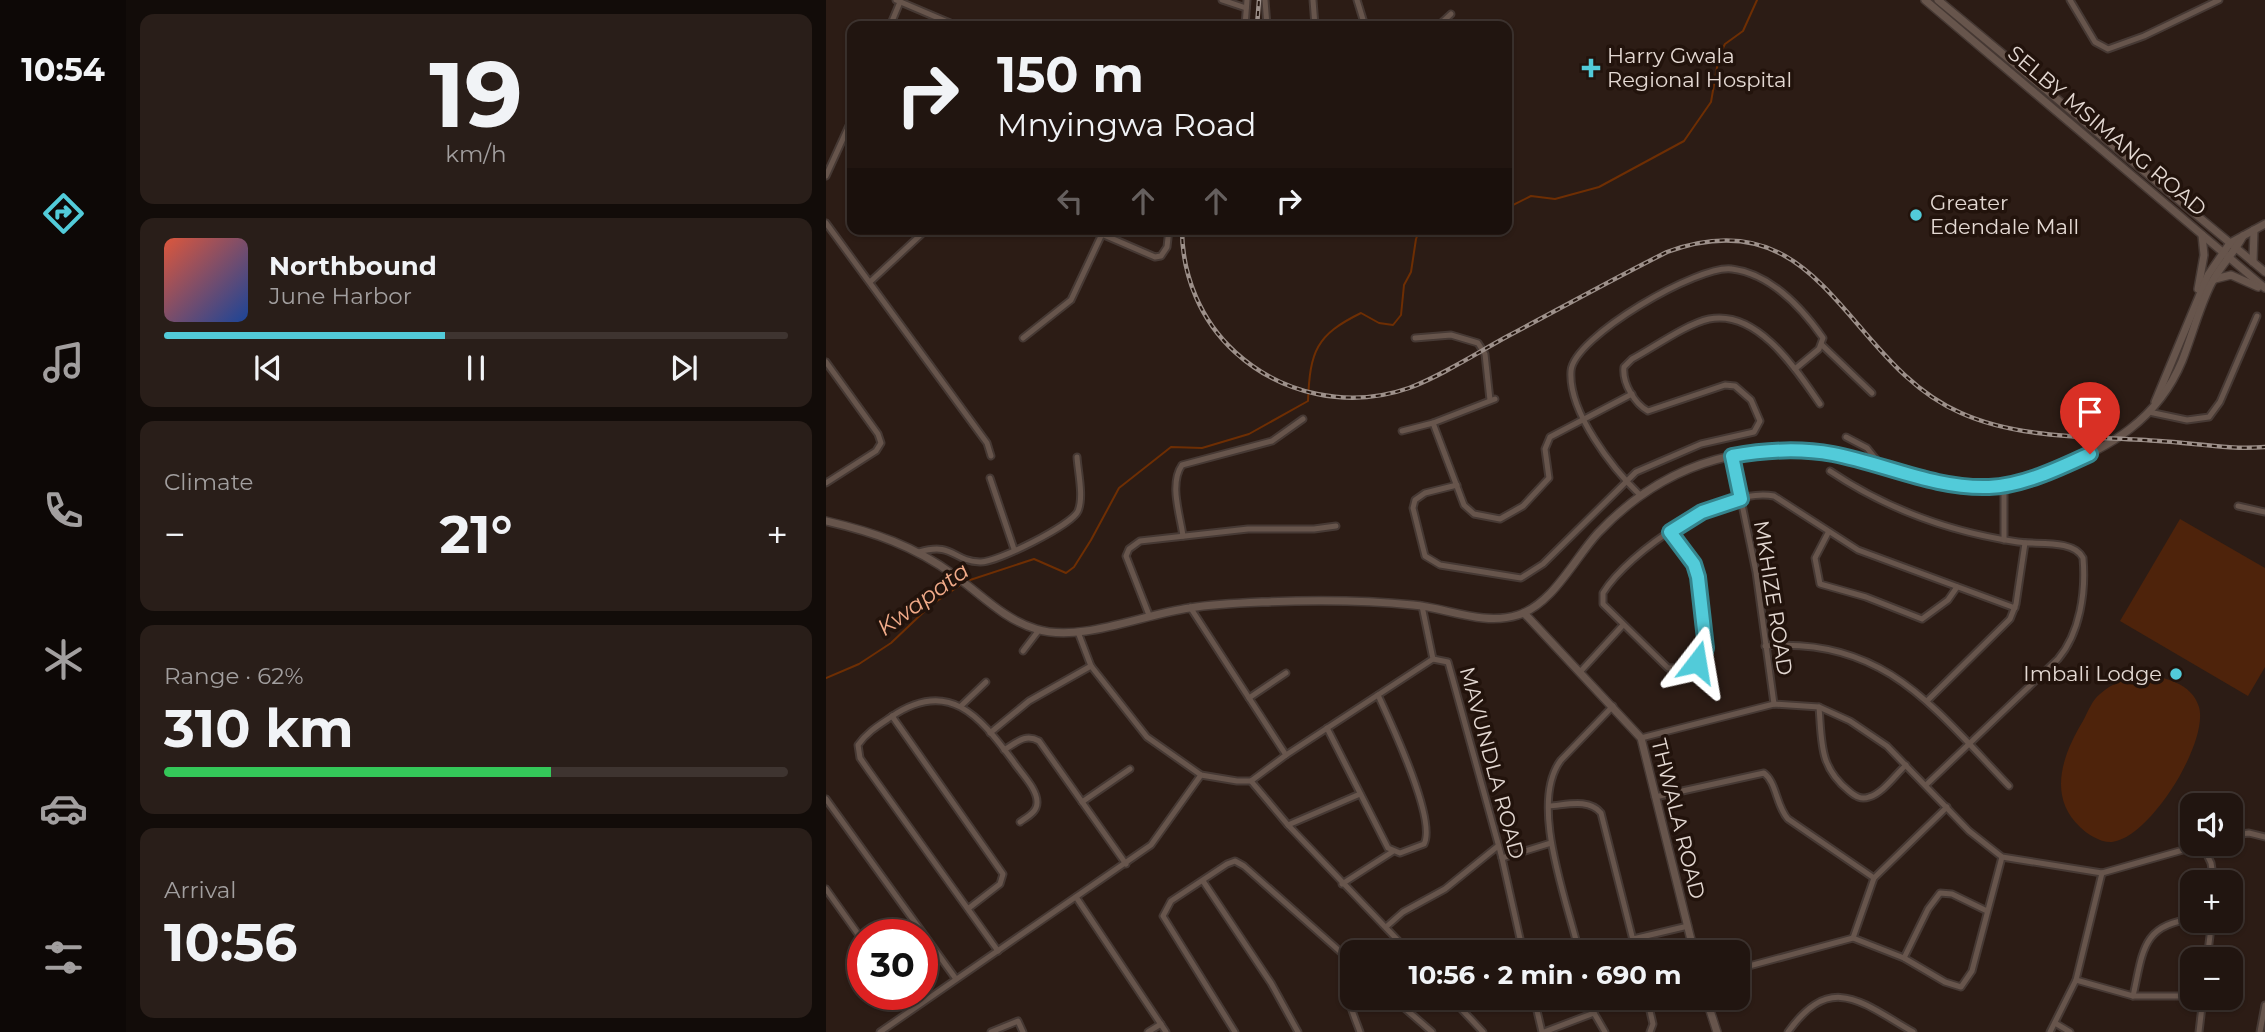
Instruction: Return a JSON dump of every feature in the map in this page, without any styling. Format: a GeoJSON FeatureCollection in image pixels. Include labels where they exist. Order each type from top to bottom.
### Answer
{"type":"FeatureCollection","features":[{"type":"Feature","properties":{"kind":"street"},"geometry":{"type":"LineString","coordinates":[[1222,0],[1247,8]]}},
{"type":"Feature","properties":{"kind":"street"},"geometry":{"type":"LineString","coordinates":[[1246,21],[1247,0]]}},
{"type":"Feature","properties":{"kind":"street"},"geometry":{"type":"LineString","coordinates":[[1265,0],[1267,21]]}},
{"type":"Feature","properties":{"kind":"street"},"geometry":{"type":"LineString","coordinates":[[1313,0],[1315,21]]}},
{"type":"Feature","properties":{"kind":"street"},"geometry":{"type":"LineString","coordinates":[[1357,0],[1363,21]]}},
{"type":"Feature","properties":{"kind":"street","name":"SELBY MSIMANG ROAD"},"geometry":{"type":"LineString","coordinates":[[1925,0],[2265,289]]}},
{"type":"Feature","properties":{"kind":"street","name":"SELBY MSIMANG ROAD"},"geometry":{"type":"LineString","coordinates":[[1938,0],[2265,272]]}},
{"type":"Feature","properties":{"kind":"street"},"geometry":{"type":"LineString","coordinates":[[2070,0],[2095,42],[2108,48],[2144,36],[2219,0]]}},
{"type":"Feature","properties":{"kind":"street"},"geometry":{"type":"LineString","coordinates":[[892,21],[898,1],[945,21]]}},
{"type":"Feature","properties":{"kind":"street"},"geometry":{"type":"LineString","coordinates":[[1443,21],[1451,14]]}},
{"type":"Feature","properties":{"kind":"street"},"geometry":{"type":"LineString","coordinates":[[826,176],[847,134]]}},
{"type":"Feature","properties":{"kind":"street"},"geometry":{"type":"LineString","coordinates":[[826,223],[987,443],[992,456]]}},
{"type":"Feature","properties":{"kind":"street"},"geometry":{"type":"LineString","coordinates":[[2151,409],[2208,275],[2244,236],[2265,224]]}},
{"type":"Feature","properties":{"kind":"street"},"geometry":{"type":"LineString","coordinates":[[2253,262],[2254,230]]}},
{"type":"Feature","properties":{"kind":"street"},"geometry":{"type":"LineString","coordinates":[[870,282],[921,235]]}},
{"type":"Feature","properties":{"kind":"street"},"geometry":{"type":"LineString","coordinates":[[1023,338],[1071,300],[1102,235]]}},
{"type":"Feature","properties":{"kind":"street"},"geometry":{"type":"LineString","coordinates":[[1104,235],[1159,257],[1167,247],[1168,235]]}},
{"type":"Feature","properties":{"kind":"street"},"geometry":{"type":"LineString","coordinates":[[2195,307],[2204,255],[2202,235]]}},
{"type":"Feature","properties":{"kind":"street"},"geometry":{"type":"LineString","coordinates":[[826,521],[874,533],[919,552],[972,588],[1008,617],[1039,630],[1079,632],[1190,607],[1264,602],[1422,606],[1489,619],[1524,613],[1533,608],[1596,536],[1640,495],[1675,474],[1732,456],[1801,450],[1831,454],[1960,486],[2004,486],[2103,448],[2129,432],[2151,409],[2181,363],[2213,280],[2226,255]]}},
{"type":"Feature","properties":{"kind":"street"},"geometry":{"type":"LineString","coordinates":[[1640,495],[1605,456],[1585,419],[1571,380],[1573,362],[1579,353],[1628,315],[1706,271],[1732,269],[1774,287],[1806,315],[1823,338],[1822,345],[1796,369]]}},
{"type":"Feature","properties":{"kind":"street"},"geometry":{"type":"LineString","coordinates":[[2213,280],[2226,274],[2236,275],[2265,289]]}},
{"type":"Feature","properties":{"kind":"street"},"geometry":{"type":"LineString","coordinates":[[2151,409],[2187,420],[2209,417],[2218,407],[2257,316]]}},
{"type":"Feature","properties":{"kind":"street"},"geometry":{"type":"LineString","coordinates":[[1457,485],[1425,493],[1415,500],[1413,508],[1425,556],[1440,565],[1521,578],[1543,564],[1625,480],[1674,453],[1701,444],[1751,434],[1760,421],[1751,400],[1742,389],[1730,384],[1652,411],[1644,410],[1623,375],[1627,363],[1709,319],[1725,319],[1746,325],[1763,337],[1796,369],[1820,404]]}},
{"type":"Feature","properties":{"kind":"street"},"geometry":{"type":"LineString","coordinates":[[1402,431],[1433,424],[1493,400],[1485,354],[1478,343],[1451,335],[1415,338]]}},
{"type":"Feature","properties":{"kind":"street"},"geometry":{"type":"LineString","coordinates":[[1822,345],[1872,393]]}},
{"type":"Feature","properties":{"kind":"street"},"geometry":{"type":"LineString","coordinates":[[826,362],[881,439],[876,451],[826,483]]}},
{"type":"Feature","properties":{"kind":"street"},"geometry":{"type":"LineString","coordinates":[[1433,424],[1464,505],[1474,514],[1500,519],[1511,515],[1549,478],[1545,449],[1547,439],[1632,394]]}},
{"type":"Feature","properties":{"kind":"street"},"geometry":{"type":"LineString","coordinates":[[1183,536],[1176,488],[1176,477],[1182,465],[1272,441],[1303,419]]}},
{"type":"Feature","properties":{"kind":"street"},"geometry":{"type":"LineString","coordinates":[[1846,437],[1867,448],[1883,468]]}},
{"type":"Feature","properties":{"kind":"street","name":"MKHIZE ROAD"},"geometry":{"type":"LineString","coordinates":[[1732,456],[1756,572],[1774,704]]}},
{"type":"Feature","properties":{"kind":"street"},"geometry":{"type":"LineString","coordinates":[[919,552],[942,548],[969,561],[985,562],[1035,541],[1077,513],[1080,504],[1077,457]]}},
{"type":"Feature","properties":{"kind":"street"},"geometry":{"type":"LineString","coordinates":[[1830,471],[1885,504],[1971,535],[2073,547],[2081,553],[2084,565],[2076,630],[2058,659],[1926,785]]}},
{"type":"Feature","properties":{"kind":"street"},"geometry":{"type":"LineString","coordinates":[[990,478],[1014,548]]}},
{"type":"Feature","properties":{"kind":"street"},"geometry":{"type":"LineString","coordinates":[[2004,486],[2004,540]]}},
{"type":"Feature","properties":{"kind":"street"},"geometry":{"type":"LineString","coordinates":[[1670,532],[1694,564],[1698,577],[1704,655],[1697,662],[1668,668],[1603,604],[1602,597],[1609,583],[1634,559],[1670,532],[1702,512],[1741,499],[1774,496],[1858,550],[2015,608]]}},
{"type":"Feature","properties":{"kind":"street"},"geometry":{"type":"LineString","coordinates":[[2238,506],[2265,512]]}},
{"type":"Feature","properties":{"kind":"street"},"geometry":{"type":"LineString","coordinates":[[1149,615],[1126,556],[1129,549],[1140,541],[1248,528],[1314,529],[1336,526]]}},
{"type":"Feature","properties":{"kind":"street"},"geometry":{"type":"LineString","coordinates":[[1828,533],[1815,558],[1817,578],[1824,587],[1866,597],[1922,619],[1942,605],[1957,587]]}},
{"type":"Feature","properties":{"kind":"street"},"geometry":{"type":"LineString","coordinates":[[1927,701],[2004,626],[2015,608],[2025,543]]}},
{"type":"Feature","properties":{"kind":"street"},"geometry":{"type":"LineString","coordinates":[[1422,606],[1433,659]]}},
{"type":"Feature","properties":{"kind":"street"},"geometry":{"type":"LineString","coordinates":[[1190,607],[1286,755]]}},
{"type":"Feature","properties":{"kind":"street","name":"THWALA ROAD"},"geometry":{"type":"LineString","coordinates":[[1524,613],[1641,738],[1691,940]]}},
{"type":"Feature","properties":{"kind":"street"},"geometry":{"type":"LineString","coordinates":[[1580,672],[1623,625]]}},
{"type":"Feature","properties":{"kind":"street"},"geometry":{"type":"LineString","coordinates":[[1023,651],[1039,630]]}},
{"type":"Feature","properties":{"kind":"street"},"geometry":{"type":"LineString","coordinates":[[1079,632],[1091,666],[1107,691],[1147,737],[1201,775],[1251,781],[1342,884],[1398,940]]}},
{"type":"Feature","properties":{"kind":"street"},"geometry":{"type":"LineString","coordinates":[[1765,646],[1802,645],[1840,651],[1887,671],[1927,701],[2009,786]]}},
{"type":"Feature","properties":{"kind":"street","name":"MAVUNDLA ROAD"},"geometry":{"type":"LineString","coordinates":[[1251,781],[1286,755],[1433,659],[1444,660],[1451,666],[1499,846],[1520,940]]}},
{"type":"Feature","properties":{"kind":"street"},"geometry":{"type":"LineString","coordinates":[[990,733],[1029,701],[1091,666]]}},
{"type":"Feature","properties":{"kind":"street"},"geometry":{"type":"LineString","coordinates":[[1249,698],[1286,673]]}},
{"type":"Feature","properties":{"kind":"street"},"geometry":{"type":"LineString","coordinates":[[961,706],[986,682]]}},
{"type":"Feature","properties":{"kind":"street"},"geometry":{"type":"LineString","coordinates":[[1342,884],[1392,852],[1400,853],[1418,847],[1427,836],[1405,754],[1378,695]]}},
{"type":"Feature","properties":{"kind":"street"},"geometry":{"type":"LineString","coordinates":[[998,951],[860,758],[857,750],[863,738],[892,716],[919,701],[945,701],[961,706],[973,713],[990,733],[1036,797],[1032,814],[1020,822]]}},
{"type":"Feature","properties":{"kind":"street"},"geometry":{"type":"LineString","coordinates":[[1641,738],[1774,704],[1819,707],[1870,732],[1989,849],[2002,857],[2102,873],[2180,851]]}},
{"type":"Feature","properties":{"kind":"street"},"geometry":{"type":"LineString","coordinates":[[1576,940],[1551,844],[1549,806],[1555,767],[1613,706]]}},
{"type":"Feature","properties":{"kind":"street"},"geometry":{"type":"LineString","coordinates":[[1819,707],[1821,742],[1828,771],[1852,793],[1862,798],[1872,796],[1906,765]]}},
{"type":"Feature","properties":{"kind":"street"},"geometry":{"type":"LineString","coordinates":[[892,716],[1003,874],[1000,884],[969,908]]}},
{"type":"Feature","properties":{"kind":"street"},"geometry":{"type":"LineString","coordinates":[[1327,728],[1392,852]]}},
{"type":"Feature","properties":{"kind":"street"},"geometry":{"type":"LineString","coordinates":[[1004,750],[1024,738],[1030,737],[1038,741],[1126,864]]}},
{"type":"Feature","properties":{"kind":"street"},"geometry":{"type":"LineString","coordinates":[[1082,802],[1130,769]]}},
{"type":"Feature","properties":{"kind":"street"},"geometry":{"type":"LineString","coordinates":[[1655,797],[1764,773],[1769,777],[1780,809],[1788,819],[1874,878]]}},
{"type":"Feature","properties":{"kind":"street"},"geometry":{"type":"LineString","coordinates":[[880,1032],[1151,845],[1166,828],[1201,775]]}},
{"type":"Feature","properties":{"kind":"street"},"geometry":{"type":"LineString","coordinates":[[1288,825],[1360,794]]}},
{"type":"Feature","properties":{"kind":"street"},"geometry":{"type":"LineString","coordinates":[[826,799],[915,919]]}},
{"type":"Feature","properties":{"kind":"street"},"geometry":{"type":"LineString","coordinates":[[1549,806],[1585,804],[1596,807],[1601,813],[1633,939],[1688,926]]}},
{"type":"Feature","properties":{"kind":"street"},"geometry":{"type":"LineString","coordinates":[[1853,938],[1874,878],[1947,807]]}},
{"type":"Feature","properties":{"kind":"street"},"geometry":{"type":"LineString","coordinates":[[2243,833],[2265,837]]}},
{"type":"Feature","properties":{"kind":"street"},"geometry":{"type":"LineString","coordinates":[[1502,858],[1551,844]]}},
{"type":"Feature","properties":{"kind":"street"},"geometry":{"type":"LineString","coordinates":[[1386,927],[1403,912],[1445,889],[1499,846]]}},
{"type":"Feature","properties":{"kind":"street"},"geometry":{"type":"LineString","coordinates":[[1750,966],[1853,938],[1904,958],[1956,987],[1965,985],[1972,971],[2002,857]]}},
{"type":"Feature","properties":{"kind":"street"},"geometry":{"type":"LineString","coordinates":[[1236,1032],[1163,916],[1171,901],[1232,861],[1238,862],[1340,952]]}},
{"type":"Feature","properties":{"kind":"street"},"geometry":{"type":"LineString","coordinates":[[2050,1032],[2076,980],[2102,873]]}},
{"type":"Feature","properties":{"kind":"street"},"geometry":{"type":"LineString","coordinates":[[1203,881],[1271,983],[1298,1032]]}},
{"type":"Feature","properties":{"kind":"street"},"geometry":{"type":"LineString","coordinates":[[826,888],[848,919]]}},
{"type":"Feature","properties":{"kind":"street"},"geometry":{"type":"LineString","coordinates":[[1904,958],[1928,909],[1940,893],[1952,894],[1987,911]]}},
{"type":"Feature","properties":{"kind":"street"},"geometry":{"type":"LineString","coordinates":[[1076,897],[1166,1032]]}},
{"type":"Feature","properties":{"kind":"street"},"geometry":{"type":"LineString","coordinates":[[2133,996],[2145,947],[2152,933],[2166,925],[2180,922]]}},
{"type":"Feature","properties":{"kind":"street"},"geometry":{"type":"LineString","coordinates":[[938,953],[956,979]]}},
{"type":"Feature","properties":{"kind":"street"},"geometry":{"type":"LineString","coordinates":[[2076,980],[2133,996],[2180,996]]}},
{"type":"Feature","properties":{"kind":"street"},"geometry":{"type":"LineString","coordinates":[[1788,1032],[1808,1008],[1834,996],[1850,999],[1913,1032]]}},
{"type":"Feature","properties":{"kind":"street"},"geometry":{"type":"LineString","coordinates":[[2260,1032],[2265,1005]]}},
{"type":"Feature","properties":{"kind":"street"},"geometry":{"type":"LineString","coordinates":[[1353,1010],[1360,1032]]}},
{"type":"Feature","properties":{"kind":"street"},"geometry":{"type":"LineString","coordinates":[[1407,1010],[1432,1032]]}},
{"type":"Feature","properties":{"kind":"street"},"geometry":{"type":"LineString","coordinates":[[1462,1010],[1483,1032]]}},
{"type":"Feature","properties":{"kind":"street"},"geometry":{"type":"LineString","coordinates":[[1537,1010],[1543,1032],[1594,1013]]}},
{"type":"Feature","properties":{"kind":"street"},"geometry":{"type":"LineString","coordinates":[[1593,1010],[1605,1032]]}},
{"type":"Feature","properties":{"kind":"street"},"geometry":{"type":"LineString","coordinates":[[1650,1010],[1653,1024],[1650,1032]]}},
{"type":"Feature","properties":{"kind":"street"},"geometry":{"type":"LineString","coordinates":[[1710,1010],[1717,1032]]}},
{"type":"Feature","properties":{"kind":"street"},"geometry":{"type":"LineString","coordinates":[[2199,1032],[2202,1010]]}},
{"type":"Feature","properties":{"kind":"street"},"geometry":{"type":"LineString","coordinates":[[991,1032],[1018,1021],[1023,1032]]}},
{"type":"Feature","properties":{"kind":"street"},"geometry":{"type":"LineString","coordinates":[[2055,1023],[2070,1032]]}},
{"type":"Feature","properties":{"kind":"street"},"geometry":{"type":"LineString","coordinates":[[1148,1032],[1161,1024]]}},
{"type":"Feature","properties":{"kind":"shaded area"},"geometry":{"type":"Polygon","coordinates":[[[2180,519],[2265,568],[2265,667],[2248,696],[2120,621],[2180,519]]]}},
{"type":"Feature","properties":{"kind":"shaded area"},"geometry":{"type":"Polygon","coordinates":[[[2143,674],[2168,679],[2190,692],[2199,707],[2200,723],[2186,764],[2159,807],[2127,836],[2112,842],[2103,841],[2086,832],[2070,815],[2061,789],[2065,761],[2069,747],[2097,697],[2115,684],[2143,674]]]}},
{"type":"Feature","properties":{"kind":"waterway","name":"Kwapata"},"geometry":{"type":"LineString","coordinates":[[1512,206],[1531,196],[1555,199],[1599,187],[1684,141],[1711,102],[1719,56],[1725,44],[1743,31],[1757,0]]}},
{"type":"Feature","properties":{"kind":"waterway","name":"Kwapata"},"geometry":{"type":"LineString","coordinates":[[967,581],[1034,559],[1066,573],[1074,567],[1091,540],[1119,488],[1171,447],[1202,448],[1249,434],[1308,401],[1314,357],[1325,337],[1361,313],[1379,323],[1393,325],[1401,315],[1404,285],[1411,272],[1418,235]]}},
{"type":"Feature","properties":{"kind":"waterway","name":"Kwapata"},"geometry":{"type":"LineString","coordinates":[[826,678],[859,664],[891,643],[931,605],[962,584]]}},
{"type":"Feature","properties":{"kind":"railway"},"geometry":{"type":"LineString","coordinates":[[1257,21],[1259,0]]}},
{"type":"Feature","properties":{"kind":"railway"},"geometry":{"type":"LineString","coordinates":[[1182,235],[1186,264],[1196,296],[1203,312],[1223,340],[1254,367],[1274,379],[1317,394],[1363,397],[1409,388],[1447,371],[1667,252],[1720,241],[1763,246],[1798,265],[1829,292],[1888,359],[1922,389],[1961,413],[1984,422],[2058,435],[2225,447],[2265,447]]}},
{"type":"Feature","properties":{"kind":"place","name":"Harry Gwala Regional Hospital"},"geometry":{"type":"Point","coordinates":[1591,68]}},
{"type":"Feature","properties":{"kind":"place","name":"Greater Edendale Mall"},"geometry":{"type":"Point","coordinates":[1916,215]}},
{"type":"Feature","properties":{"kind":"place","name":"Imbali Lodge"},"geometry":{"type":"Point","coordinates":[2176,674]}},
{"type":"Feature","properties":{"kind":"route"},"geometry":{"type":"LineString","coordinates":[[1697,662],[1704,655],[1706,648],[1698,577],[1694,564],[1670,532],[1702,512],[1741,499],[1732,456],[1776,450],[1801,450],[1863,461],[1943,484],[1989,487],[2004,486],[2090,454]]}}]}
